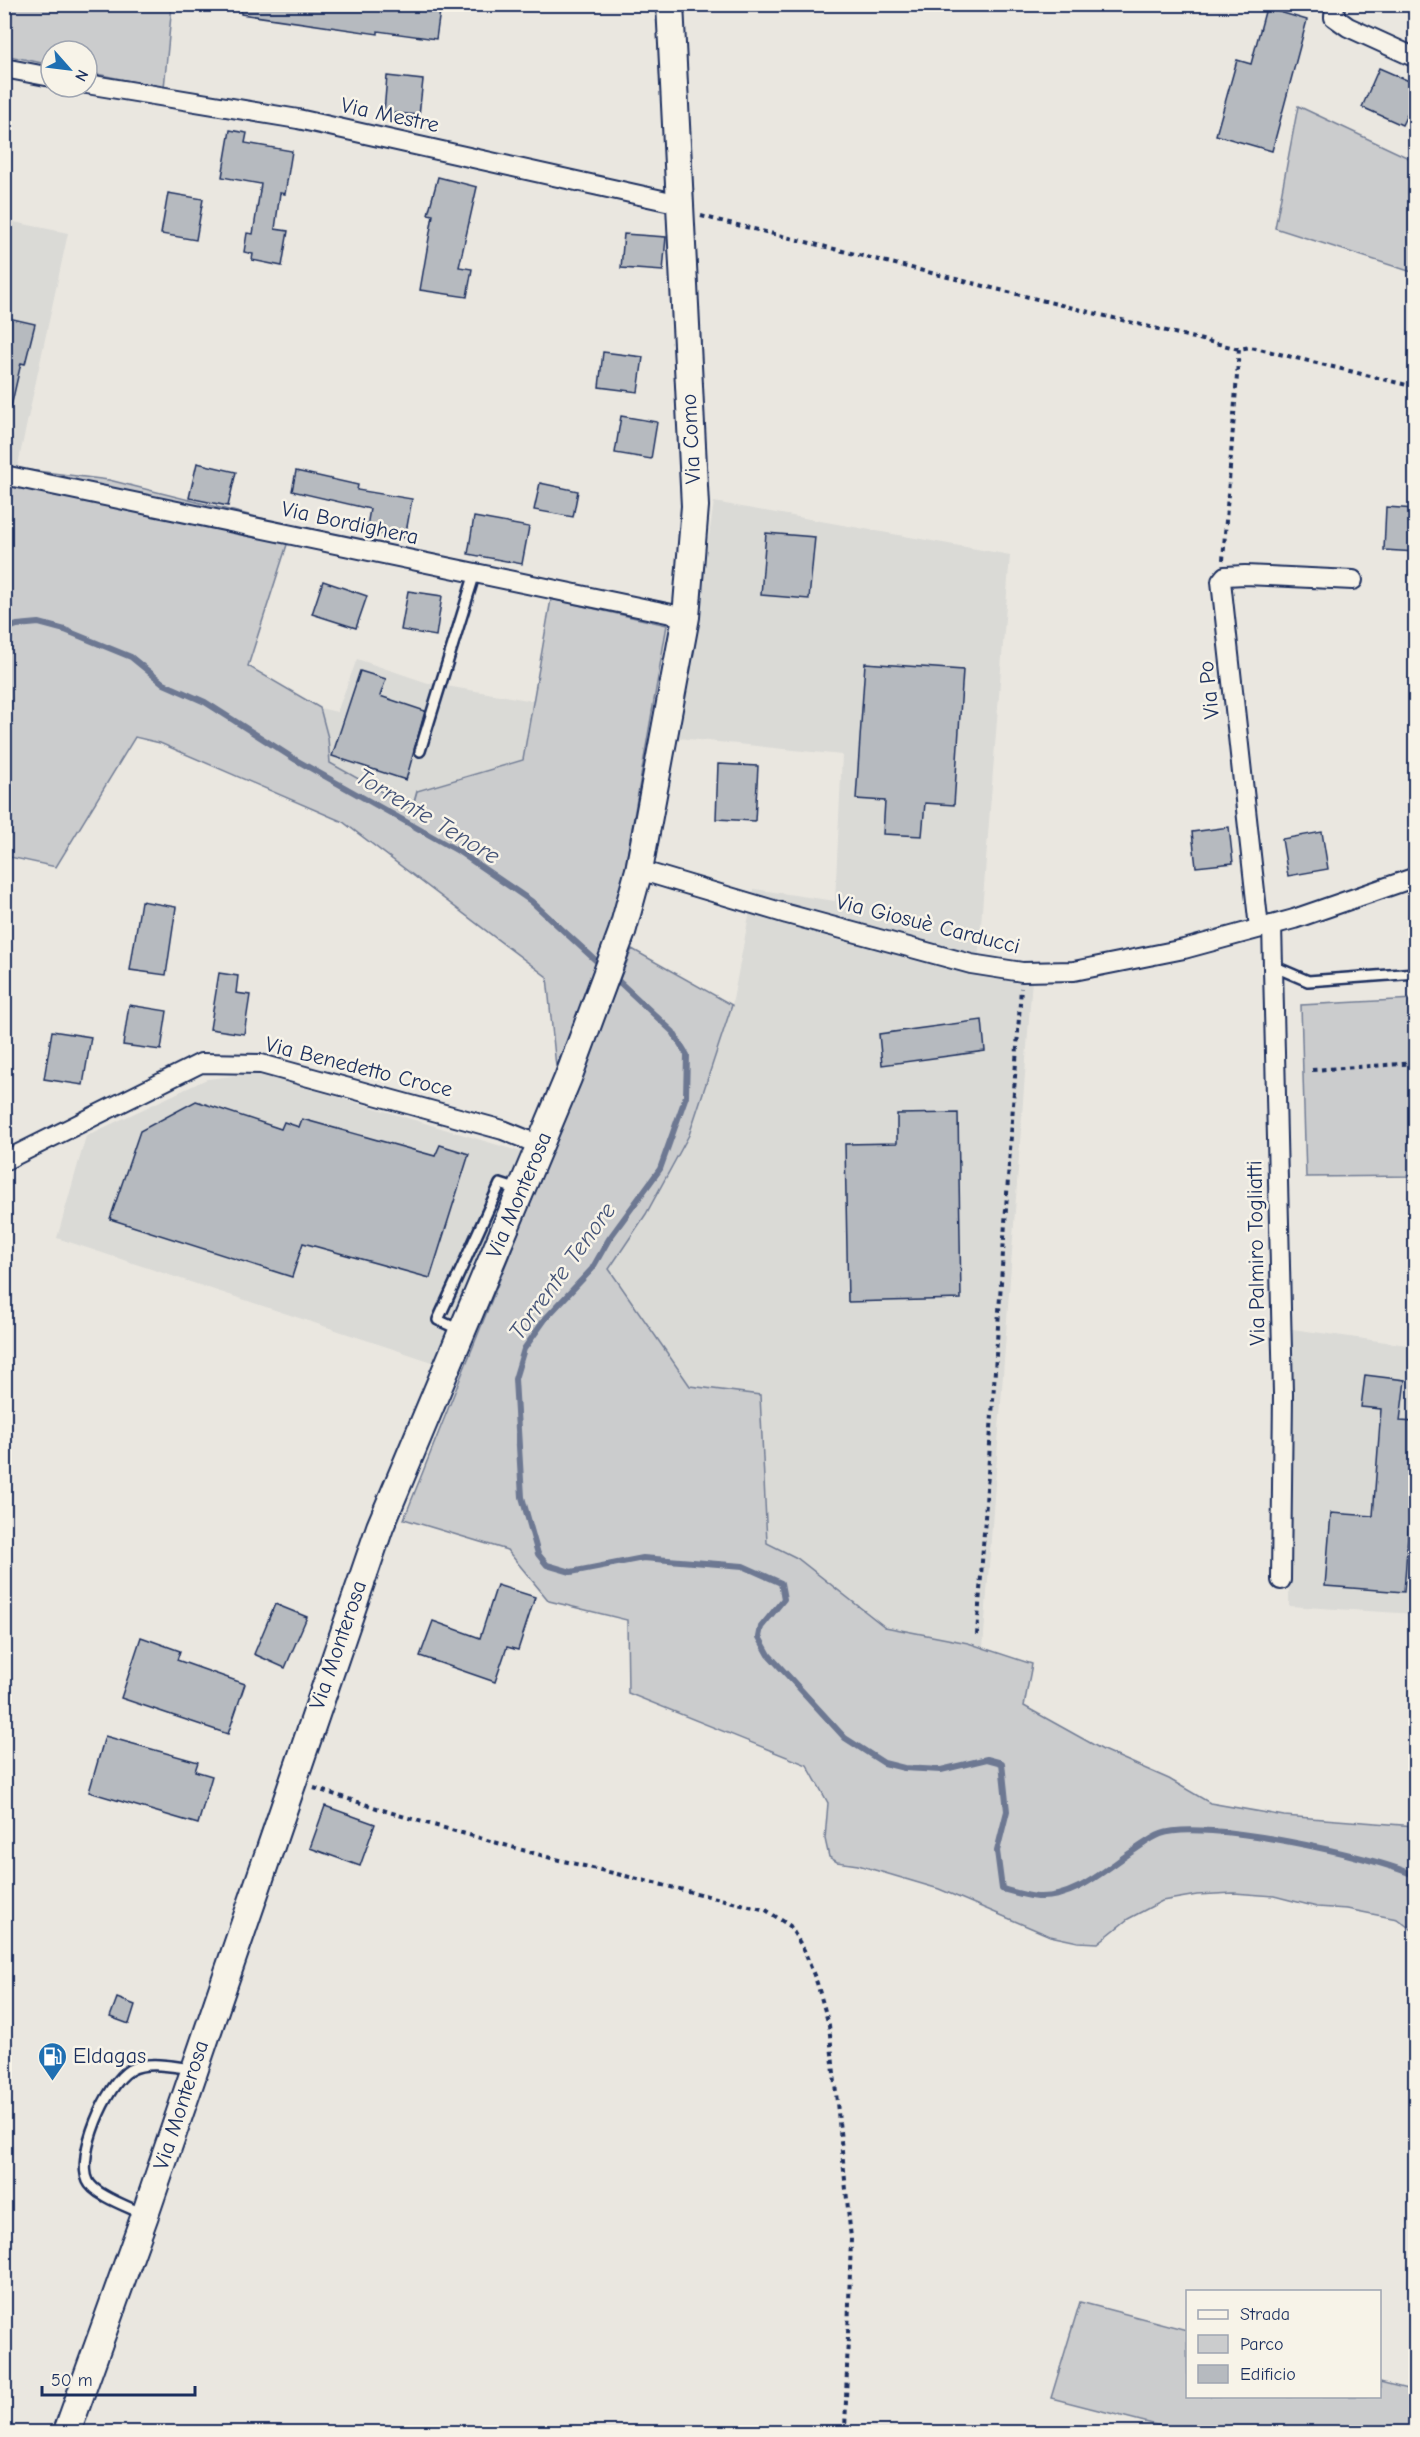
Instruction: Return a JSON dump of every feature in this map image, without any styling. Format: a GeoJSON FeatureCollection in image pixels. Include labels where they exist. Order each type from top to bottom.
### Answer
{"type":"FeatureCollection","features":[{"type":"Feature","properties":{"kind":"main road","name":"Via Como"},"geometry":{"type":"LineString","coordinates":[[639,870],[686,617],[694,506],[670,4]]}},
{"type":"Feature","properties":{"kind":"main road","name":"Via Monterosa"},"geometry":{"type":"LineString","coordinates":[[67,2433],[145,2215],[291,1781],[380,1527],[593,1014],[622,932],[639,870]]}},
{"type":"Feature","properties":{"kind":"street"},"geometry":{"type":"LineString","coordinates":[[1335,4],[1334,17],[1348,27],[1416,58]]}},
{"type":"Feature","properties":{"kind":"street"},"geometry":{"type":"LineString","coordinates":[[4,68],[39,75]]}},
{"type":"Feature","properties":{"kind":"street","name":"Via Mestre"},"geometry":{"type":"LineString","coordinates":[[99,86],[298,119],[680,207]]}},
{"type":"Feature","properties":{"kind":"street","name":"Via Bordighera"},"geometry":{"type":"LineString","coordinates":[[4,475],[686,617]]}},
{"type":"Feature","properties":{"kind":"street"},"geometry":{"type":"LineString","coordinates":[[1221,581],[1225,576],[1245,575],[1353,580]]}},
{"type":"Feature","properties":{"kind":"street","name":"Via Po"},"geometry":{"type":"LineString","coordinates":[[1221,581],[1265,926]]}},
{"type":"Feature","properties":{"kind":"street","name":"Via Giosuè Carducci"},"geometry":{"type":"LineString","coordinates":[[639,870],[787,914],[970,964],[1022,972],[1074,971],[1184,949],[1416,878]]}},
{"type":"Feature","properties":{"kind":"street","name":"Via Palmiro Togliatti"},"geometry":{"type":"LineString","coordinates":[[1265,926],[1273,966],[1283,1394],[1281,1580]]}},
{"type":"Feature","properties":{"kind":"street","name":"Via Benedetto Croce"},"geometry":{"type":"LineString","coordinates":[[4,1161],[201,1063],[261,1064],[503,1130],[540,1145]]}},
{"type":"Feature","properties":{"kind":"lane"},"geometry":{"type":"LineString","coordinates":[[420,751],[475,573]]}},
{"type":"Feature","properties":{"kind":"lane"},"geometry":{"type":"LineString","coordinates":[[1273,966],[1308,981],[1416,973]]}},
{"type":"Feature","properties":{"kind":"lane"},"geometry":{"type":"LineString","coordinates":[[145,2215],[97,2191],[88,2182],[85,2164],[92,2135],[102,2106],[112,2087],[129,2070],[147,2065],[193,2069]]}},
{"type":"Feature","properties":{"kind":"path"},"geometry":{"type":"LineString","coordinates":[[680,207],[1239,349],[1251,347],[1411,386],[1416,385]]}},
{"type":"Feature","properties":{"kind":"path"},"geometry":{"type":"LineString","coordinates":[[1221,581],[1239,349]]}},
{"type":"Feature","properties":{"kind":"path"},"geometry":{"type":"LineString","coordinates":[[977,1635],[1022,972]]}},
{"type":"Feature","properties":{"kind":"path"},"geometry":{"type":"LineString","coordinates":[[1312,1070],[1416,1063]]}},
{"type":"Feature","properties":{"kind":"path"},"geometry":{"type":"LineString","coordinates":[[291,1781],[405,1817],[550,1858],[766,1910],[790,1926],[811,1966],[829,2025],[851,2238],[845,2433]]}},
{"type":"Feature","properties":{"kind":"shaded area"},"geometry":{"type":"Polygon","coordinates":[[[4,220],[68,233],[17,469],[5,467],[4,220]]]}},
{"type":"Feature","properties":{"kind":"shaded area"},"geometry":{"type":"Polygon","coordinates":[[[714,502],[1010,555],[978,962],[1033,965],[983,1648],[885,1627],[797,1558],[767,1543],[760,1395],[690,1386],[609,1269],[646,1214],[689,1135],[732,1005],[754,889],[835,901],[842,755],[679,738],[714,502]]]}},
{"type":"Feature","properties":{"kind":"shaded area"},"geometry":{"type":"Polygon","coordinates":[[[357,659],[428,683],[534,701],[523,760],[417,791],[413,809],[330,763],[328,738],[320,708],[337,712],[357,659]]]}},
{"type":"Feature","properties":{"kind":"shaded area"},"geometry":{"type":"Polygon","coordinates":[[[258,1073],[548,1160],[463,1372],[57,1238],[86,1136],[207,1079],[258,1073]]]}},
{"type":"Feature","properties":{"kind":"shaded area"},"geometry":{"type":"Polygon","coordinates":[[[1292,1329],[1415,1346],[1415,1614],[1289,1606],[1292,1329]]]}},
{"type":"Feature","properties":{"kind":"green space"},"geometry":{"type":"Polygon","coordinates":[[[4,5],[172,5],[164,88],[99,74],[99,39],[39,39],[39,62],[5,55],[4,5]]]}},
{"type":"Feature","properties":{"kind":"green space"},"geometry":{"type":"Polygon","coordinates":[[[1298,106],[1415,161],[1415,273],[1275,228],[1298,106]]]}},
{"type":"Feature","properties":{"kind":"green space"},"geometry":{"type":"Polygon","coordinates":[[[4,467],[109,480],[293,526],[248,666],[320,708],[328,738],[330,763],[412,809],[417,791],[523,760],[551,599],[667,625],[625,869],[603,953],[556,1067],[547,977],[343,822],[160,743],[135,737],[56,867],[5,856],[4,467]]]}},
{"type":"Feature","properties":{"kind":"green space"},"geometry":{"type":"Polygon","coordinates":[[[632,949],[732,1005],[689,1135],[646,1214],[609,1269],[690,1386],[760,1395],[767,1543],[797,1558],[885,1627],[968,1643],[1032,1664],[1024,1706],[1103,1750],[1169,1779],[1210,1803],[1284,1816],[1415,1826],[1415,1932],[1397,1919],[1347,1909],[1317,1907],[1274,1896],[1234,1893],[1197,1895],[1162,1901],[1128,1919],[1098,1943],[1078,1942],[1050,1936],[939,1889],[858,1865],[837,1862],[829,1857],[825,1839],[828,1803],[807,1765],[628,1693],[627,1620],[549,1601],[507,1550],[404,1519],[632,949]]]}},
{"type":"Feature","properties":{"kind":"green space"},"geometry":{"type":"Polygon","coordinates":[[[1415,999],[1415,1176],[1306,1177],[1301,1005],[1415,999]]]}},
{"type":"Feature","properties":{"kind":"green space"},"geometry":{"type":"Polygon","coordinates":[[[1080,2302],[1186,2330],[1186,2398],[1381,2398],[1381,2382],[1415,2391],[1415,2432],[1184,2432],[1051,2398],[1080,2302]]]}},
{"type":"Feature","properties":{"kind":"building"},"geometry":{"type":"Polygon","coordinates":[[[241,4],[441,4],[436,39],[378,31],[378,34],[241,14],[241,4]]]}},
{"type":"Feature","properties":{"kind":"building"},"geometry":{"type":"Polygon","coordinates":[[[1266,8],[1307,20],[1272,151],[1216,135],[1237,60],[1251,64],[1266,8]]]}},
{"type":"Feature","properties":{"kind":"building"},"geometry":{"type":"Polygon","coordinates":[[[1379,68],[1416,84],[1416,96],[1402,125],[1362,107],[1379,68]]]}},
{"type":"Feature","properties":{"kind":"building"},"geometry":{"type":"Polygon","coordinates":[[[387,76],[423,80],[419,115],[384,112],[387,76]]]}},
{"type":"Feature","properties":{"kind":"building"},"geometry":{"type":"Polygon","coordinates":[[[230,130],[247,133],[245,143],[292,151],[285,194],[280,193],[275,229],[288,231],[282,266],[252,260],[253,254],[244,252],[247,233],[253,234],[261,184],[222,177],[230,130]]]}},
{"type":"Feature","properties":{"kind":"building"},"geometry":{"type":"Polygon","coordinates":[[[438,177],[477,187],[459,267],[472,269],[467,297],[420,290],[433,215],[428,214],[438,177]]]}},
{"type":"Feature","properties":{"kind":"building"},"geometry":{"type":"Polygon","coordinates":[[[168,193],[203,199],[196,240],[161,234],[168,193]]]}},
{"type":"Feature","properties":{"kind":"building"},"geometry":{"type":"Polygon","coordinates":[[[624,234],[666,237],[663,271],[621,268],[624,234]]]}},
{"type":"Feature","properties":{"kind":"building"},"geometry":{"type":"Polygon","coordinates":[[[4,317],[35,324],[25,364],[21,363],[11,407],[4,406],[4,317]]]}},
{"type":"Feature","properties":{"kind":"building"},"geometry":{"type":"Polygon","coordinates":[[[603,352],[643,357],[638,392],[599,387],[603,352]]]}},
{"type":"Feature","properties":{"kind":"building"},"geometry":{"type":"Polygon","coordinates":[[[621,416],[657,422],[651,459],[615,453],[621,416]]]}},
{"type":"Feature","properties":{"kind":"building"},"geometry":{"type":"Polygon","coordinates":[[[197,463],[236,472],[228,506],[189,498],[197,463]]]}},
{"type":"Feature","properties":{"kind":"building"},"geometry":{"type":"Polygon","coordinates":[[[296,471],[358,485],[357,490],[412,499],[405,538],[366,532],[370,509],[292,491],[296,471]]]}},
{"type":"Feature","properties":{"kind":"building"},"geometry":{"type":"Polygon","coordinates":[[[540,483],[578,491],[573,517],[534,510],[540,483]]]}},
{"type":"Feature","properties":{"kind":"building"},"geometry":{"type":"Polygon","coordinates":[[[1386,507],[1416,509],[1416,552],[1384,550],[1386,507]]]}},
{"type":"Feature","properties":{"kind":"building"},"geometry":{"type":"Polygon","coordinates":[[[474,517],[529,527],[522,564],[468,554],[474,517]]]}},
{"type":"Feature","properties":{"kind":"building"},"geometry":{"type":"Polygon","coordinates":[[[766,533],[815,537],[809,599],[761,595],[766,533]]]}},
{"type":"Feature","properties":{"kind":"building"},"geometry":{"type":"Polygon","coordinates":[[[323,581],[367,596],[356,628],[312,614],[323,581]]]}},
{"type":"Feature","properties":{"kind":"building"},"geometry":{"type":"Polygon","coordinates":[[[408,591],[442,596],[436,636],[401,630],[408,591]]]}},
{"type":"Feature","properties":{"kind":"building"},"geometry":{"type":"Polygon","coordinates":[[[865,663],[963,670],[954,805],[925,803],[922,836],[883,834],[885,801],[856,799],[865,663]]]}},
{"type":"Feature","properties":{"kind":"building"},"geometry":{"type":"Polygon","coordinates":[[[360,671],[386,679],[380,696],[425,711],[406,780],[332,756],[360,671]]]}},
{"type":"Feature","properties":{"kind":"building"},"geometry":{"type":"Polygon","coordinates":[[[718,764],[758,766],[755,821],[716,819],[718,764]]]}},
{"type":"Feature","properties":{"kind":"building"},"geometry":{"type":"Polygon","coordinates":[[[1229,827],[1233,863],[1196,867],[1192,832],[1229,827]]]}},
{"type":"Feature","properties":{"kind":"building"},"geometry":{"type":"Polygon","coordinates":[[[1322,832],[1328,869],[1288,876],[1282,839],[1322,832]]]}},
{"type":"Feature","properties":{"kind":"building"},"geometry":{"type":"Polygon","coordinates":[[[141,901],[176,907],[166,975],[130,970],[141,901]]]}},
{"type":"Feature","properties":{"kind":"building"},"geometry":{"type":"Polygon","coordinates":[[[219,973],[238,976],[236,993],[250,995],[244,1034],[210,1029],[219,973]]]}},
{"type":"Feature","properties":{"kind":"building"},"geometry":{"type":"Polygon","coordinates":[[[129,1005],[167,1011],[161,1050],[123,1045],[129,1005]]]}},
{"type":"Feature","properties":{"kind":"building"},"geometry":{"type":"Polygon","coordinates":[[[982,1020],[985,1051],[882,1065],[879,1034],[982,1020]]]}},
{"type":"Feature","properties":{"kind":"building"},"geometry":{"type":"Polygon","coordinates":[[[52,1031],[91,1037],[83,1085],[44,1079],[52,1031]]]}},
{"type":"Feature","properties":{"kind":"building"},"geometry":{"type":"Polygon","coordinates":[[[196,1101],[281,1129],[284,1122],[299,1127],[302,1119],[435,1156],[440,1145],[469,1154],[430,1278],[303,1243],[292,1277],[110,1219],[140,1131],[196,1101]]]}},
{"type":"Feature","properties":{"kind":"building"},"geometry":{"type":"Polygon","coordinates":[[[958,1113],[961,1299],[848,1302],[845,1144],[897,1143],[897,1114],[958,1113]]]}},
{"type":"Feature","properties":{"kind":"building"},"geometry":{"type":"Polygon","coordinates":[[[1365,1375],[1405,1380],[1400,1421],[1416,1422],[1404,1592],[1325,1586],[1331,1513],[1373,1516],[1381,1409],[1361,1407],[1365,1375]]]}},
{"type":"Feature","properties":{"kind":"building"},"geometry":{"type":"Polygon","coordinates":[[[497,1585],[535,1597],[518,1650],[507,1647],[495,1682],[420,1656],[433,1621],[480,1638],[497,1585]]]}},
{"type":"Feature","properties":{"kind":"building"},"geometry":{"type":"Polygon","coordinates":[[[275,1604],[307,1617],[285,1668],[254,1654],[275,1604]]]}},
{"type":"Feature","properties":{"kind":"building"},"geometry":{"type":"Polygon","coordinates":[[[141,1637],[180,1651],[177,1660],[245,1684],[228,1734],[121,1698],[141,1637]]]}},
{"type":"Feature","properties":{"kind":"building"},"geometry":{"type":"Polygon","coordinates":[[[105,1736],[198,1762],[195,1771],[212,1776],[198,1824],[89,1792],[105,1736]]]}},
{"type":"Feature","properties":{"kind":"building"},"geometry":{"type":"Polygon","coordinates":[[[325,1806],[375,1824],[360,1866],[310,1848],[325,1806]]]}},
{"type":"Feature","properties":{"kind":"building"},"geometry":{"type":"Polygon","coordinates":[[[117,1998],[135,2005],[129,2024],[110,2017],[117,1998]]]}},
{"type":"Feature","properties":{"kind":"waterway","name":"Torrente Tenore"},"geometry":{"type":"LineString","coordinates":[[4,630],[17,625],[39,623],[65,630],[131,657],[164,684],[205,702],[296,760],[458,851],[531,901],[603,967]]}},
{"type":"Feature","properties":{"kind":"waterway","name":"Torrente Tenore"},"geometry":{"type":"LineString","coordinates":[[613,976],[673,1032],[687,1055],[686,1096],[660,1169],[609,1239],[592,1269],[546,1318],[524,1349],[515,1379],[522,1497],[538,1554],[547,1565],[571,1572],[643,1558],[743,1566],[781,1583],[784,1599],[761,1627],[759,1637],[769,1655],[845,1738],[884,1763],[904,1768],[941,1770],[987,1759],[1002,1763],[1007,1811],[997,1851],[1002,1889],[1037,1897],[1063,1894],[1098,1876],[1153,1838],[1182,1830],[1248,1835],[1288,1842],[1364,1859],[1416,1876]]}},
{"type":"Feature","properties":{"kind":"place","name":"Eldagas"},"geometry":{"type":"Point","coordinates":[52,2082]}}]}
